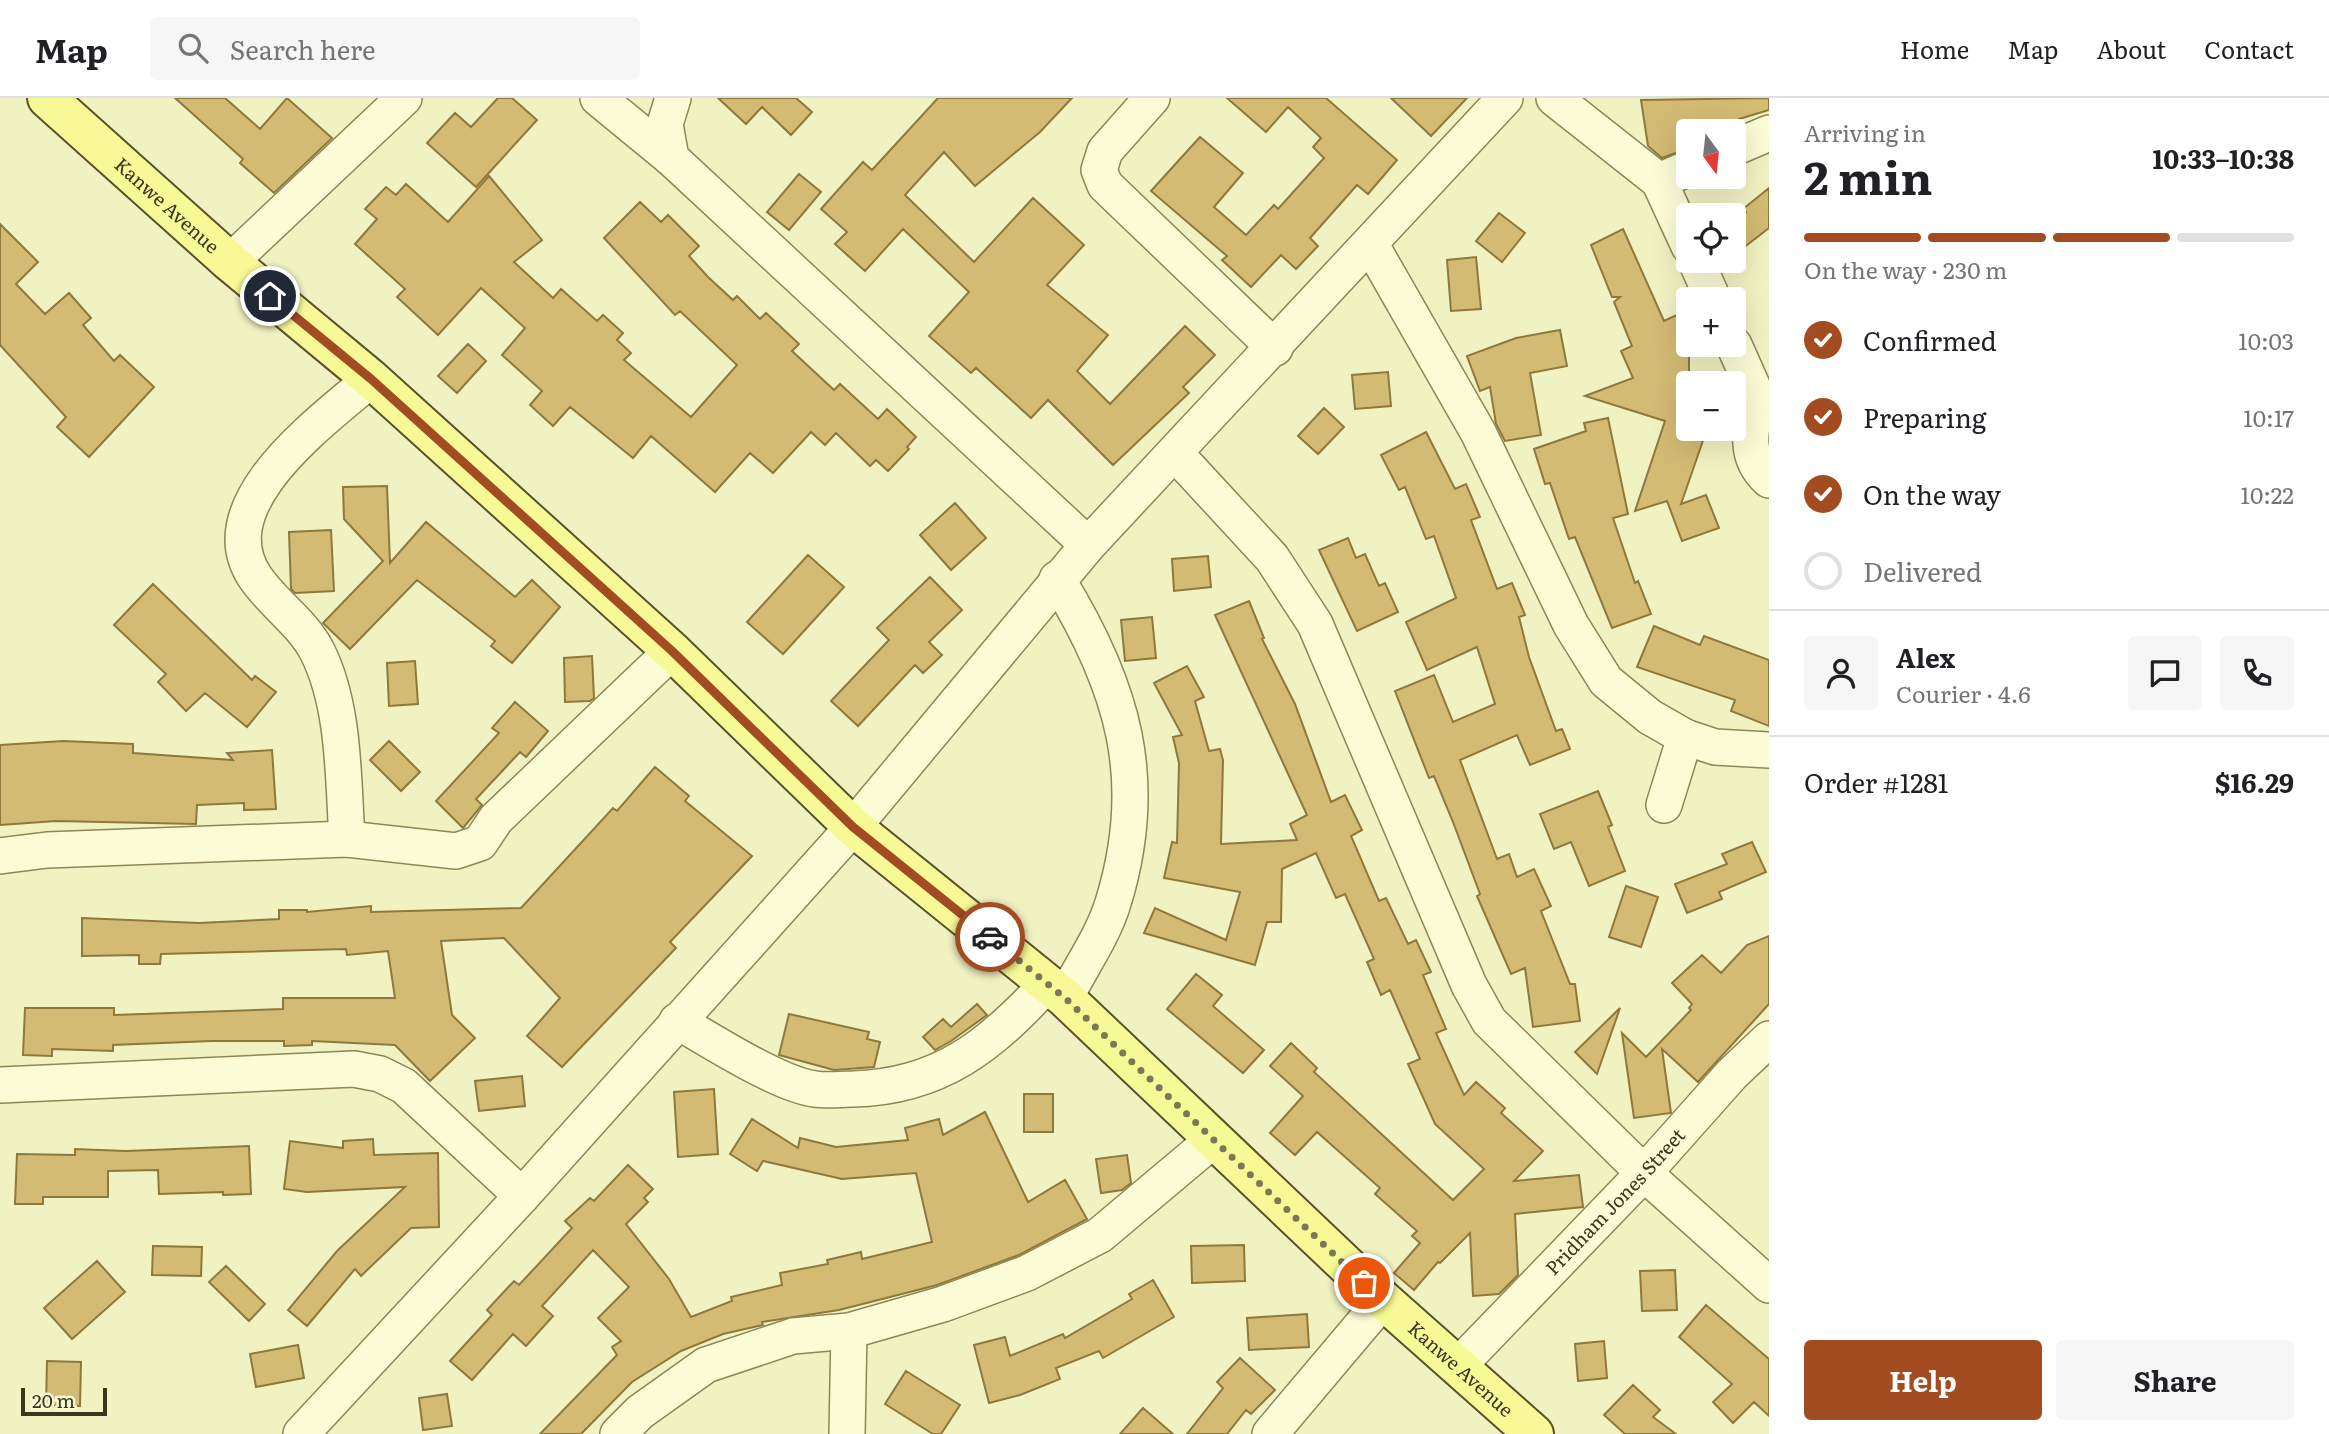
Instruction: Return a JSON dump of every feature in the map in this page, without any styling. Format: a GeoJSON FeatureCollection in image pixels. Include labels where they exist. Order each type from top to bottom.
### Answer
{"type":"FeatureCollection","features":[{"type":"Feature","properties":{"kind":"main road","name":"Kanwe Avenue"},"geometry":{"type":"LineString","coordinates":[[47,98],[230,262],[371,379],[672,651],[853,827],[1056,991],[1383,1300],[1534,1434]]}},
{"type":"Feature","properties":{"kind":"street"},"geometry":{"type":"LineString","coordinates":[[230,262],[404,98]]}},
{"type":"Feature","properties":{"kind":"street"},"geometry":{"type":"LineString","coordinates":[[598,98],[671,158],[1088,545]]}},
{"type":"Feature","properties":{"kind":"street"},"geometry":{"type":"LineString","coordinates":[[671,158],[664,124],[673,98]]}},
{"type":"Feature","properties":{"kind":"street"},"geometry":{"type":"LineString","coordinates":[[1152,98],[1105,150],[1099,170],[1105,185],[1275,348]]}},
{"type":"Feature","properties":{"kind":"street"},"geometry":{"type":"LineString","coordinates":[[301,1434],[522,1196],[853,827],[1057,579],[1371,245],[1505,98]]}},
{"type":"Feature","properties":{"kind":"street"},"geometry":{"type":"LineString","coordinates":[[1554,98],[1674,175],[1680,203]]}},
{"type":"Feature","properties":{"kind":"street"},"geometry":{"type":"LineString","coordinates":[[1746,143],[1769,133]]}},
{"type":"Feature","properties":{"kind":"street"},"geometry":{"type":"LineString","coordinates":[[1371,245],[1478,432],[1571,625],[1606,681],[1650,717],[1685,737],[1715,747],[1769,750]]}},
{"type":"Feature","properties":{"kind":"street"},"geometry":{"type":"LineString","coordinates":[[1740,357],[1764,402],[1748,435],[1754,462],[1769,480]]}},
{"type":"Feature","properties":{"kind":"street"},"geometry":{"type":"LineString","coordinates":[[346,839],[342,772],[329,680],[316,649],[256,578],[248,564],[243,542],[246,520],[260,488],[293,446],[371,379]]}},
{"type":"Feature","properties":{"kind":"street"},"geometry":{"type":"LineString","coordinates":[[1175,453],[1272,558],[1315,624],[1469,985],[1489,1021],[1644,1173],[1769,1285]]}},
{"type":"Feature","properties":{"kind":"street"},"geometry":{"type":"LineString","coordinates":[[677,1021],[770,1072],[814,1089],[872,1088],[918,1080],[968,1057],[1056,991],[1113,906],[1128,838],[1130,764],[1115,691],[1086,626],[1057,579]]}},
{"type":"Feature","properties":{"kind":"street"},"geometry":{"type":"LineString","coordinates":[[0,856],[47,850],[346,839],[456,851],[480,843],[496,819],[672,651]]}},
{"type":"Feature","properties":{"kind":"street"},"geometry":{"type":"LineString","coordinates":[[1664,805],[1685,737]]}},
{"type":"Feature","properties":{"kind":"street","name":"Pridham Jones Street"},"geometry":{"type":"LineString","coordinates":[[1459,1365],[1644,1173],[1732,1074],[1769,1039]]}},
{"type":"Feature","properties":{"kind":"street"},"geometry":{"type":"LineString","coordinates":[[0,1085],[354,1069],[380,1074],[404,1086],[522,1196]]}},
{"type":"Feature","properties":{"kind":"street"},"geometry":{"type":"LineString","coordinates":[[618,1434],[640,1412],[706,1365],[793,1336],[849,1331],[943,1304],[1027,1273],[1100,1235],[1213,1140]]}},
{"type":"Feature","properties":{"kind":"street"},"geometry":{"type":"LineString","coordinates":[[1270,1434],[1383,1300]]}},
{"type":"Feature","properties":{"kind":"street"},"geometry":{"type":"LineString","coordinates":[[848,1434],[849,1331]]}},
{"type":"Feature","properties":{"kind":"building"},"geometry":{"type":"Polygon","coordinates":[[[175,98],[225,98],[260,129],[287,98],[332,138],[274,193],[240,163],[243,159],[175,98]]]}},
{"type":"Feature","properties":{"kind":"building"},"geometry":{"type":"Polygon","coordinates":[[[498,98],[512,98],[537,120],[476,187],[427,143],[455,113],[471,127],[498,98]]]}},
{"type":"Feature","properties":{"kind":"building"},"geometry":{"type":"Polygon","coordinates":[[[718,98],[796,98],[812,112],[791,135],[762,107],[746,124],[718,98]]]}},
{"type":"Feature","properties":{"kind":"building"},"geometry":{"type":"Polygon","coordinates":[[[938,98],[1072,98],[1040,132],[975,186],[944,152],[905,195],[974,262],[1033,198],[1084,245],[1047,285],[1108,335],[1077,371],[1110,404],[1185,326],[1215,355],[1183,387],[1189,393],[1113,465],[1048,400],[1031,418],[976,368],[971,373],[929,336],[969,292],[903,229],[865,271],[835,244],[847,232],[821,209],[863,162],[872,170],[938,98]]]}},
{"type":"Feature","properties":{"kind":"building"},"geometry":{"type":"Polygon","coordinates":[[[1227,98],[1326,98],[1397,160],[1368,194],[1357,185],[1310,238],[1318,246],[1296,269],[1281,255],[1251,287],[1222,260],[1227,256],[1151,191],[1200,137],[1243,173],[1214,207],[1246,235],[1274,205],[1278,209],[1324,158],[1313,147],[1321,138],[1288,107],[1266,132],[1227,98]]]}},
{"type":"Feature","properties":{"kind":"building"},"geometry":{"type":"Polygon","coordinates":[[[1391,98],[1467,98],[1431,136],[1391,98]]]}},
{"type":"Feature","properties":{"kind":"building"},"geometry":{"type":"Polygon","coordinates":[[[1769,98],[1769,110],[1739,119],[1676,119],[1676,153],[1662,158],[1648,146],[1641,100],[1769,98]]]}},
{"type":"Feature","properties":{"kind":"building"},"geometry":{"type":"Polygon","coordinates":[[[799,174],[821,192],[789,230],[767,212],[799,174]]]}},
{"type":"Feature","properties":{"kind":"building"},"geometry":{"type":"Polygon","coordinates":[[[489,176],[542,240],[514,262],[553,298],[561,289],[597,321],[603,315],[623,333],[617,340],[631,353],[624,360],[691,417],[737,365],[680,311],[675,315],[604,238],[640,202],[661,222],[668,215],[699,246],[689,256],[708,277],[733,300],[737,296],[760,319],[766,313],[799,344],[792,351],[834,390],[840,384],[878,419],[887,409],[916,437],[907,447],[909,449],[888,471],[876,460],[870,466],[836,433],[825,445],[811,432],[773,473],[750,453],[715,492],[651,436],[633,458],[570,407],[553,426],[530,405],[542,391],[502,355],[525,328],[481,288],[438,335],[397,297],[405,289],[355,244],[377,219],[365,209],[386,187],[396,195],[406,184],[448,222],[489,176]]]}},
{"type":"Feature","properties":{"kind":"building"},"geometry":{"type":"Polygon","coordinates":[[[1769,188],[1769,228],[1746,246],[1746,212],[1746,207],[1769,188]]]}},
{"type":"Feature","properties":{"kind":"building"},"geometry":{"type":"Polygon","coordinates":[[[1499,213],[1525,233],[1502,262],[1476,241],[1499,213]]]}},
{"type":"Feature","properties":{"kind":"building"},"geometry":{"type":"Polygon","coordinates":[[[0,224],[38,262],[16,284],[45,314],[69,293],[91,318],[83,325],[114,361],[120,355],[154,387],[89,457],[57,427],[66,417],[0,345],[0,224]]]}},
{"type":"Feature","properties":{"kind":"building"},"geometry":{"type":"Polygon","coordinates":[[[1623,229],[1664,321],[1676,315],[1676,357],[1689,357],[1689,371],[1676,371],[1676,441],[1703,441],[1681,504],[1706,495],[1719,528],[1682,541],[1667,501],[1635,511],[1665,421],[1585,396],[1633,378],[1621,351],[1632,346],[1614,302],[1620,297],[1612,297],[1591,245],[1623,229]]]}},
{"type":"Feature","properties":{"kind":"building"},"geometry":{"type":"Polygon","coordinates":[[[1476,257],[1481,309],[1451,311],[1447,260],[1476,257]]]}},
{"type":"Feature","properties":{"kind":"building"},"geometry":{"type":"Polygon","coordinates":[[[1560,330],[1567,366],[1530,373],[1541,435],[1505,441],[1496,424],[1490,387],[1480,391],[1467,356],[1516,338],[1560,330]]]}},
{"type":"Feature","properties":{"kind":"building"},"geometry":{"type":"Polygon","coordinates":[[[468,344],[486,361],[457,393],[438,376],[468,344]]]}},
{"type":"Feature","properties":{"kind":"building"},"geometry":{"type":"Polygon","coordinates":[[[1388,372],[1391,406],[1355,409],[1352,375],[1388,372]]]}},
{"type":"Feature","properties":{"kind":"building"},"geometry":{"type":"Polygon","coordinates":[[[1324,408],[1344,427],[1318,454],[1298,436],[1324,408]]]}},
{"type":"Feature","properties":{"kind":"building"},"geometry":{"type":"Polygon","coordinates":[[[1608,418],[1628,514],[1613,518],[1635,583],[1638,581],[1651,614],[1612,628],[1575,537],[1569,539],[1550,483],[1545,484],[1534,449],[1586,431],[1584,423],[1608,418]]]}},
{"type":"Feature","properties":{"kind":"building"},"geometry":{"type":"Polygon","coordinates":[[[1426,432],[1455,489],[1466,484],[1480,517],[1471,520],[1497,589],[1512,583],[1525,615],[1519,617],[1529,657],[1556,731],[1562,729],[1570,749],[1530,765],[1517,735],[1460,760],[1497,859],[1509,854],[1517,877],[1534,869],[1551,906],[1541,911],[1570,984],[1575,984],[1580,1021],[1533,1027],[1525,968],[1511,974],[1477,896],[1480,894],[1453,822],[1434,776],[1429,778],[1395,691],[1434,675],[1453,722],[1495,704],[1477,647],[1427,670],[1406,622],[1456,598],[1434,536],[1426,539],[1405,487],[1399,490],[1381,455],[1426,432]]]}},
{"type":"Feature","properties":{"kind":"building"},"geometry":{"type":"Polygon","coordinates":[[[387,486],[390,563],[426,522],[515,597],[532,580],[560,607],[512,663],[491,646],[495,641],[417,580],[350,649],[323,623],[383,561],[344,519],[343,487],[387,486]]]}},
{"type":"Feature","properties":{"kind":"building"},"geometry":{"type":"Polygon","coordinates":[[[955,503],[986,538],[951,570],[920,535],[955,503]]]}},
{"type":"Feature","properties":{"kind":"building"},"geometry":{"type":"Polygon","coordinates":[[[331,530],[334,591],[295,593],[291,589],[289,532],[331,530]]]}},
{"type":"Feature","properties":{"kind":"building"},"geometry":{"type":"Polygon","coordinates":[[[1348,538],[1356,558],[1365,554],[1379,586],[1385,583],[1398,612],[1357,631],[1319,550],[1348,538]]]}},
{"type":"Feature","properties":{"kind":"building"},"geometry":{"type":"Polygon","coordinates":[[[808,555],[844,587],[783,654],[747,622],[808,555]]]}},
{"type":"Feature","properties":{"kind":"building"},"geometry":{"type":"Polygon","coordinates":[[[1208,556],[1211,587],[1174,591],[1172,559],[1208,556]]]}},
{"type":"Feature","properties":{"kind":"building"},"geometry":{"type":"Polygon","coordinates":[[[930,577],[962,610],[929,642],[942,655],[923,673],[915,665],[858,726],[831,701],[889,640],[877,628],[930,577]]]}},
{"type":"Feature","properties":{"kind":"building"},"geometry":{"type":"Polygon","coordinates":[[[153,584],[252,680],[255,676],[276,692],[247,727],[205,693],[186,711],[158,682],[166,674],[114,625],[153,584]]]}},
{"type":"Feature","properties":{"kind":"building"},"geometry":{"type":"Polygon","coordinates":[[[1249,601],[1264,638],[1262,639],[1295,704],[1331,802],[1345,795],[1362,830],[1351,836],[1379,901],[1386,898],[1408,944],[1416,940],[1431,972],[1423,975],[1446,1029],[1436,1033],[1464,1095],[1476,1082],[1505,1108],[1501,1113],[1543,1151],[1514,1181],[1579,1175],[1583,1207],[1515,1214],[1518,1275],[1499,1294],[1473,1296],[1470,1233],[1438,1262],[1414,1290],[1394,1273],[1420,1243],[1412,1236],[1417,1231],[1375,1194],[1380,1188],[1317,1132],[1295,1155],[1270,1133],[1303,1096],[1270,1066],[1291,1043],[1317,1068],[1314,1072],[1453,1200],[1484,1169],[1435,1124],[1408,1064],[1420,1059],[1390,990],[1381,995],[1367,962],[1374,959],[1345,894],[1336,898],[1316,853],[1282,869],[1281,922],[1267,922],[1255,965],[1144,933],[1155,908],[1226,940],[1240,892],[1164,878],[1172,842],[1177,843],[1179,763],[1173,737],[1182,735],[1154,683],[1187,666],[1204,697],[1195,701],[1209,751],[1220,749],[1223,760],[1221,844],[1297,840],[1290,824],[1307,815],[1215,615],[1249,601]]]}},
{"type":"Feature","properties":{"kind":"building"},"geometry":{"type":"Polygon","coordinates":[[[1152,617],[1156,658],[1125,661],[1121,620],[1152,617]]]}},
{"type":"Feature","properties":{"kind":"building"},"geometry":{"type":"Polygon","coordinates":[[[1654,626],[1700,645],[1704,636],[1769,660],[1769,726],[1731,711],[1735,700],[1637,667],[1654,626]]]}},
{"type":"Feature","properties":{"kind":"building"},"geometry":{"type":"Polygon","coordinates":[[[592,656],[594,698],[590,701],[565,702],[564,658],[592,656]]]}},
{"type":"Feature","properties":{"kind":"building"},"geometry":{"type":"Polygon","coordinates":[[[415,661],[418,704],[389,706],[387,663],[415,661]]]}},
{"type":"Feature","properties":{"kind":"building"},"geometry":{"type":"Polygon","coordinates":[[[515,702],[548,731],[526,757],[520,752],[476,799],[482,805],[463,828],[436,801],[499,733],[492,728],[515,702]]]}},
{"type":"Feature","properties":{"kind":"building"},"geometry":{"type":"Polygon","coordinates":[[[63,741],[133,744],[133,753],[233,760],[227,753],[272,750],[276,809],[244,810],[244,803],[197,805],[196,824],[56,821],[0,825],[0,745],[63,741]]]}},
{"type":"Feature","properties":{"kind":"building"},"geometry":{"type":"Polygon","coordinates":[[[389,741],[420,772],[401,791],[370,760],[389,741]]]}},
{"type":"Feature","properties":{"kind":"building"},"geometry":{"type":"Polygon","coordinates":[[[655,767],[689,796],[685,801],[752,856],[670,942],[676,948],[562,1067],[527,1036],[560,998],[504,938],[441,941],[452,1015],[475,1038],[430,1081],[395,1045],[312,1041],[312,1045],[284,1046],[284,1041],[212,1041],[113,1045],[113,1051],[52,1049],[52,1056],[23,1055],[25,1008],[114,1008],[114,1015],[283,1009],[283,998],[395,998],[388,951],[347,955],[346,949],[161,954],[160,964],[139,964],[139,955],[82,956],[82,918],[199,923],[279,919],[279,910],[307,912],[371,906],[371,912],[521,908],[613,808],[617,811],[655,767]]]}},
{"type":"Feature","properties":{"kind":"building"},"geometry":{"type":"Polygon","coordinates":[[[1598,791],[1612,825],[1608,827],[1625,871],[1589,886],[1571,842],[1554,849],[1540,814],[1598,791]]]}},
{"type":"Feature","properties":{"kind":"building"},"geometry":{"type":"Polygon","coordinates":[[[1752,842],[1766,872],[1719,892],[1722,899],[1687,913],[1675,884],[1727,864],[1722,854],[1752,842]]]}},
{"type":"Feature","properties":{"kind":"building"},"geometry":{"type":"Polygon","coordinates":[[[1626,886],[1658,897],[1641,947],[1609,937],[1626,886]]]}},
{"type":"Feature","properties":{"kind":"building"},"geometry":{"type":"Polygon","coordinates":[[[1769,936],[1769,1004],[1698,1082],[1662,1049],[1671,1113],[1634,1118],[1622,1033],[1646,1057],[1691,1010],[1689,1008],[1692,1004],[1672,983],[1702,955],[1721,973],[1747,945],[1769,936]]]}},
{"type":"Feature","properties":{"kind":"building"},"geometry":{"type":"Polygon","coordinates":[[[1196,974],[1222,995],[1213,1006],[1264,1050],[1243,1073],[1167,1009],[1196,974]]]}},
{"type":"Feature","properties":{"kind":"building"},"geometry":{"type":"Polygon","coordinates":[[[977,1004],[987,1015],[951,1041],[935,1050],[923,1037],[943,1019],[951,1027],[977,1004]]]}},
{"type":"Feature","properties":{"kind":"building"},"geometry":{"type":"Polygon","coordinates":[[[1620,1008],[1597,1074],[1575,1052],[1620,1008]]]}},
{"type":"Feature","properties":{"kind":"building"},"geometry":{"type":"Polygon","coordinates":[[[789,1014],[869,1032],[867,1039],[880,1042],[874,1067],[834,1070],[779,1055],[789,1014]]]}},
{"type":"Feature","properties":{"kind":"building"},"geometry":{"type":"Polygon","coordinates":[[[522,1076],[525,1106],[479,1111],[475,1081],[522,1076]]]}},
{"type":"Feature","properties":{"kind":"building"},"geometry":{"type":"Polygon","coordinates":[[[714,1089],[718,1154],[678,1157],[674,1092],[714,1089]]]}},
{"type":"Feature","properties":{"kind":"building"},"geometry":{"type":"Polygon","coordinates":[[[1024,1094],[1053,1094],[1053,1132],[1024,1132],[1024,1094]]]}},
{"type":"Feature","properties":{"kind":"building"},"geometry":{"type":"Polygon","coordinates":[[[985,1112],[1028,1202],[1065,1180],[1087,1219],[1019,1255],[937,1285],[839,1310],[762,1322],[763,1325],[723,1334],[681,1351],[632,1382],[581,1434],[540,1434],[617,1355],[612,1347],[621,1341],[598,1318],[629,1287],[593,1250],[542,1306],[553,1316],[526,1346],[513,1334],[472,1380],[450,1361],[492,1315],[487,1310],[514,1281],[519,1285],[572,1228],[565,1221],[590,1198],[594,1201],[628,1165],[653,1189],[644,1198],[648,1202],[626,1224],[669,1279],[691,1317],[732,1301],[731,1297],[782,1285],[780,1273],[828,1264],[827,1260],[861,1252],[862,1259],[932,1242],[916,1173],[842,1179],[763,1161],[757,1171],[730,1154],[752,1119],[798,1148],[800,1138],[836,1147],[908,1140],[905,1128],[939,1119],[943,1135],[985,1112]]]}},
{"type":"Feature","properties":{"kind":"building"},"geometry":{"type":"Polygon","coordinates":[[[373,1139],[374,1155],[438,1153],[439,1227],[411,1228],[361,1276],[355,1269],[307,1326],[288,1310],[337,1251],[405,1187],[307,1192],[284,1189],[290,1141],[343,1148],[343,1141],[373,1139]]]}},
{"type":"Feature","properties":{"kind":"building"},"geometry":{"type":"Polygon","coordinates":[[[249,1146],[251,1194],[159,1194],[158,1170],[108,1171],[108,1197],[43,1197],[43,1204],[15,1204],[17,1154],[75,1155],[75,1149],[126,1151],[249,1146]]]}},
{"type":"Feature","properties":{"kind":"building"},"geometry":{"type":"Polygon","coordinates":[[[1127,1155],[1131,1183],[1122,1190],[1101,1193],[1096,1159],[1127,1155]]]}},
{"type":"Feature","properties":{"kind":"building"},"geometry":{"type":"Polygon","coordinates":[[[1244,1245],[1245,1281],[1192,1283],[1191,1246],[1244,1245]]]}},
{"type":"Feature","properties":{"kind":"building"},"geometry":{"type":"Polygon","coordinates":[[[153,1246],[202,1247],[201,1276],[152,1275],[153,1246]]]}},
{"type":"Feature","properties":{"kind":"building"},"geometry":{"type":"Polygon","coordinates":[[[97,1261],[125,1292],[72,1339],[44,1308],[97,1261]]]}},
{"type":"Feature","properties":{"kind":"building"},"geometry":{"type":"Polygon","coordinates":[[[226,1266],[265,1304],[249,1321],[209,1282],[226,1266]]]}},
{"type":"Feature","properties":{"kind":"building"},"geometry":{"type":"Polygon","coordinates":[[[1675,1270],[1677,1310],[1642,1311],[1640,1271],[1675,1270]]]}},
{"type":"Feature","properties":{"kind":"building"},"geometry":{"type":"Polygon","coordinates":[[[1153,1280],[1174,1317],[1103,1358],[1099,1351],[1056,1368],[1060,1379],[1020,1395],[989,1403],[974,1345],[1005,1337],[1010,1356],[1063,1334],[1065,1338],[1132,1299],[1129,1294],[1153,1280]]]}},
{"type":"Feature","properties":{"kind":"building"},"geometry":{"type":"Polygon","coordinates":[[[1706,1305],[1769,1359],[1769,1416],[1754,1402],[1733,1423],[1713,1402],[1732,1384],[1679,1337],[1706,1305]]]}},
{"type":"Feature","properties":{"kind":"building"},"geometry":{"type":"Polygon","coordinates":[[[1307,1314],[1309,1347],[1249,1350],[1247,1318],[1307,1314]]]}},
{"type":"Feature","properties":{"kind":"building"},"geometry":{"type":"Polygon","coordinates":[[[1604,1341],[1607,1378],[1578,1381],[1575,1344],[1604,1341]]]}},
{"type":"Feature","properties":{"kind":"building"},"geometry":{"type":"Polygon","coordinates":[[[298,1345],[304,1378],[256,1387],[250,1354],[298,1345]]]}},
{"type":"Feature","properties":{"kind":"building"},"geometry":{"type":"Polygon","coordinates":[[[1240,1358],[1275,1390],[1251,1414],[1246,1410],[1227,1434],[1187,1434],[1223,1388],[1217,1382],[1240,1358]]]}},
{"type":"Feature","properties":{"kind":"building"},"geometry":{"type":"Polygon","coordinates":[[[47,1361],[81,1362],[80,1406],[46,1405],[47,1361]]]}},
{"type":"Feature","properties":{"kind":"building"},"geometry":{"type":"Polygon","coordinates":[[[906,1371],[960,1405],[941,1434],[933,1434],[885,1404],[906,1371]]]}},
{"type":"Feature","properties":{"kind":"building"},"geometry":{"type":"Polygon","coordinates":[[[1633,1385],[1660,1410],[1653,1417],[1676,1434],[1625,1434],[1604,1415],[1633,1385]]]}},
{"type":"Feature","properties":{"kind":"building"},"geometry":{"type":"Polygon","coordinates":[[[447,1394],[452,1426],[423,1430],[419,1398],[447,1394]]]}},
{"type":"Feature","properties":{"kind":"building"},"geometry":{"type":"Polygon","coordinates":[[[1143,1408],[1173,1434],[1120,1434],[1143,1408]]]}},
{"type":"Feature","properties":{"kind":"way so far"},"geometry":{"type":"LineString","coordinates":[[990,937],[1065,998],[1364,1283]]}},
{"type":"Feature","properties":{"kind":"route"},"geometry":{"type":"LineString","coordinates":[[270,296],[371,379],[672,651],[853,827],[990,937]]}}]}
